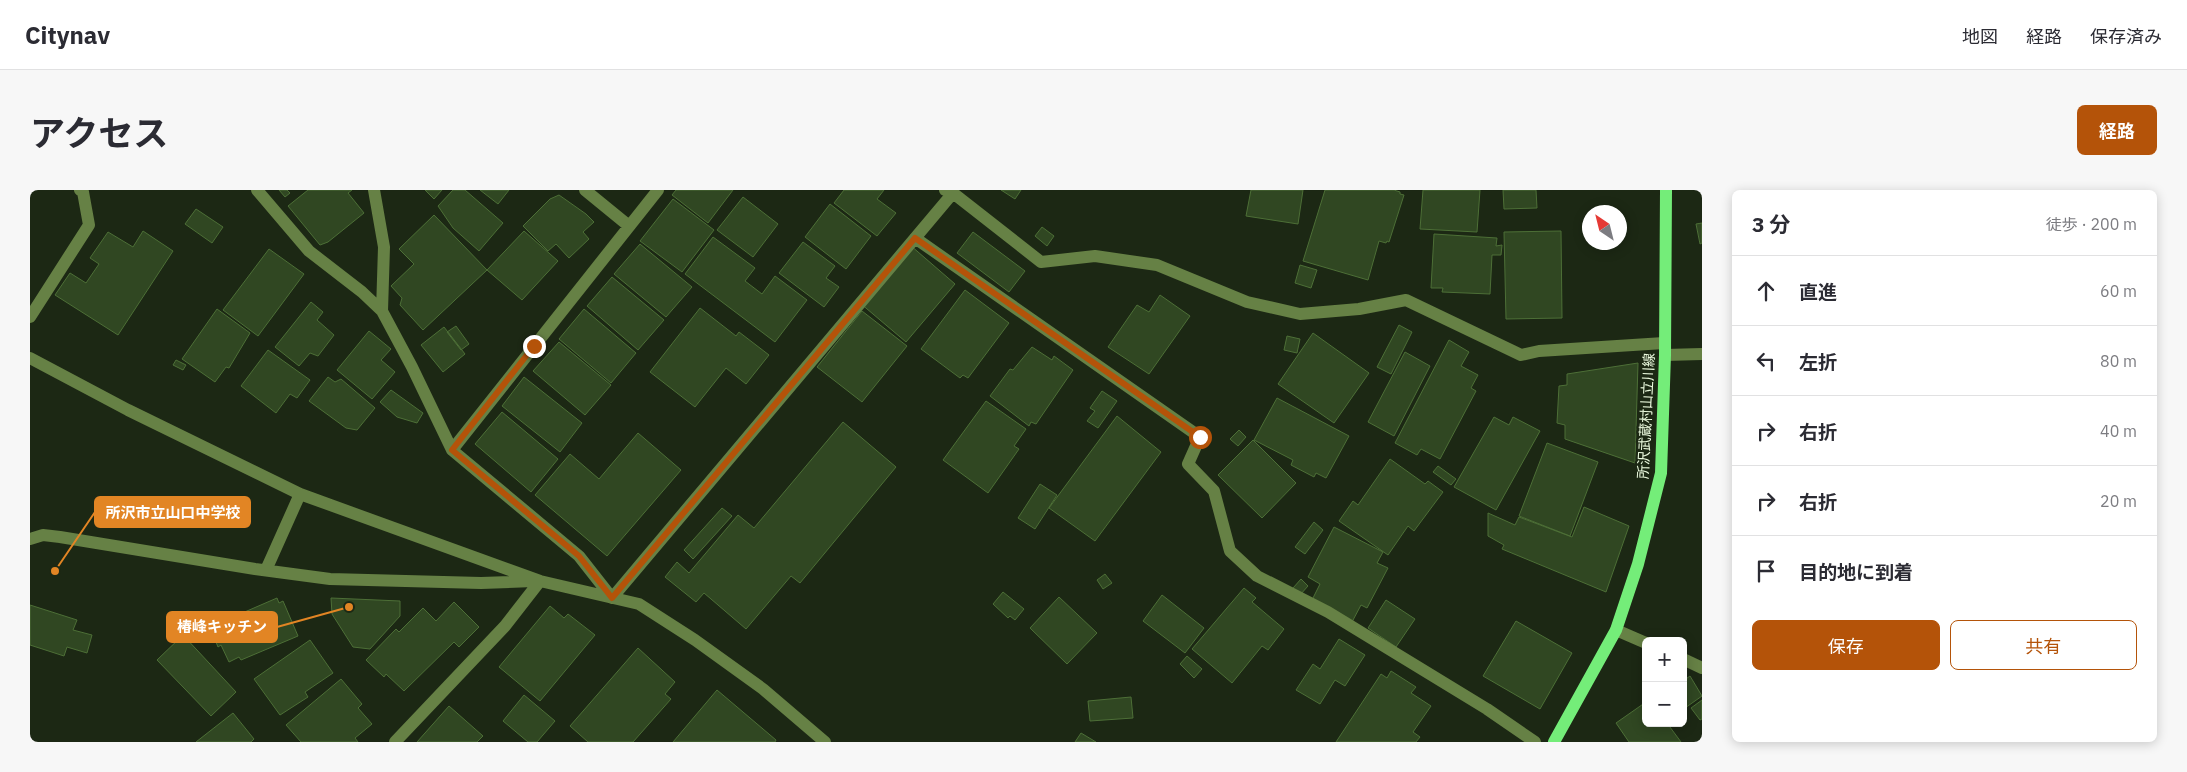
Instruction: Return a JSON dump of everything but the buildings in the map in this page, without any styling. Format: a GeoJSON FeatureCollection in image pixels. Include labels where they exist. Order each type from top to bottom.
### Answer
{"type":"FeatureCollection","features":[{"type":"Feature","properties":{"kind":"main road","name":"所沢武蔵村山立川線"},"geometry":{"type":"LineString","coordinates":[[1554,742],[1616,630],[1638,564],[1661,473],[1665,349],[1666,190]]}},
{"type":"Feature","properties":{"kind":"street"},"geometry":{"type":"LineString","coordinates":[[30,316],[89,225],[83,192],[80,190]]}},
{"type":"Feature","properties":{"kind":"street"},"geometry":{"type":"LineString","coordinates":[[257,190],[309,251],[362,292],[382,311],[412,367],[452,450],[579,556],[612,598]]}},
{"type":"Feature","properties":{"kind":"street"},"geometry":{"type":"LineString","coordinates":[[374,190],[384,247],[382,311]]}},
{"type":"Feature","properties":{"kind":"street"},"geometry":{"type":"LineString","coordinates":[[585,190],[629,226]]}},
{"type":"Feature","properties":{"kind":"street"},"geometry":{"type":"LineString","coordinates":[[452,450],[658,190]]}},
{"type":"Feature","properties":{"kind":"street"},"geometry":{"type":"LineString","coordinates":[[612,598],[915,238],[949,192],[1041,262],[1095,256],[1157,265],[1246,302],[1300,314],[1359,309],[1406,300],[1521,356],[1539,351],[1665,349],[1702,354]]}},
{"type":"Feature","properties":{"kind":"street"},"geometry":{"type":"LineString","coordinates":[[915,238],[1200,437],[1188,464],[1214,491],[1230,551],[1257,576],[1328,612],[1479,704],[1535,742]]}},
{"type":"Feature","properties":{"kind":"street"},"geometry":{"type":"LineString","coordinates":[[30,358],[128,410],[300,494],[540,581],[639,604],[695,640],[763,690],[824,742]]}},
{"type":"Feature","properties":{"kind":"street"},"geometry":{"type":"LineString","coordinates":[[266,570],[300,494]]}},
{"type":"Feature","properties":{"kind":"street"},"geometry":{"type":"LineString","coordinates":[[30,540],[43,535],[266,570],[330,578],[402,582],[481,583],[540,581]]}},
{"type":"Feature","properties":{"kind":"street"},"geometry":{"type":"LineString","coordinates":[[395,742],[505,626],[540,581]]}},
{"type":"Feature","properties":{"kind":"street"},"geometry":{"type":"LineString","coordinates":[[1616,630],[1642,641]]}},
{"type":"Feature","properties":{"kind":"street"},"geometry":{"type":"LineString","coordinates":[[1687,661],[1702,668]]}},
{"type":"Feature","properties":{"kind":"place","name":"所沢市立山口中学校"},"geometry":{"type":"Point","coordinates":[55,571]}},
{"type":"Feature","properties":{"kind":"place","name":"椿峰キッチン"},"geometry":{"type":"Point","coordinates":[349,607]}},
{"type":"Feature","properties":{"kind":"route"},"geometry":{"type":"LineString","coordinates":[[534,346],[452,450],[579,556],[612,598],[915,238],[1064,340],[1200,437]]}}]}
